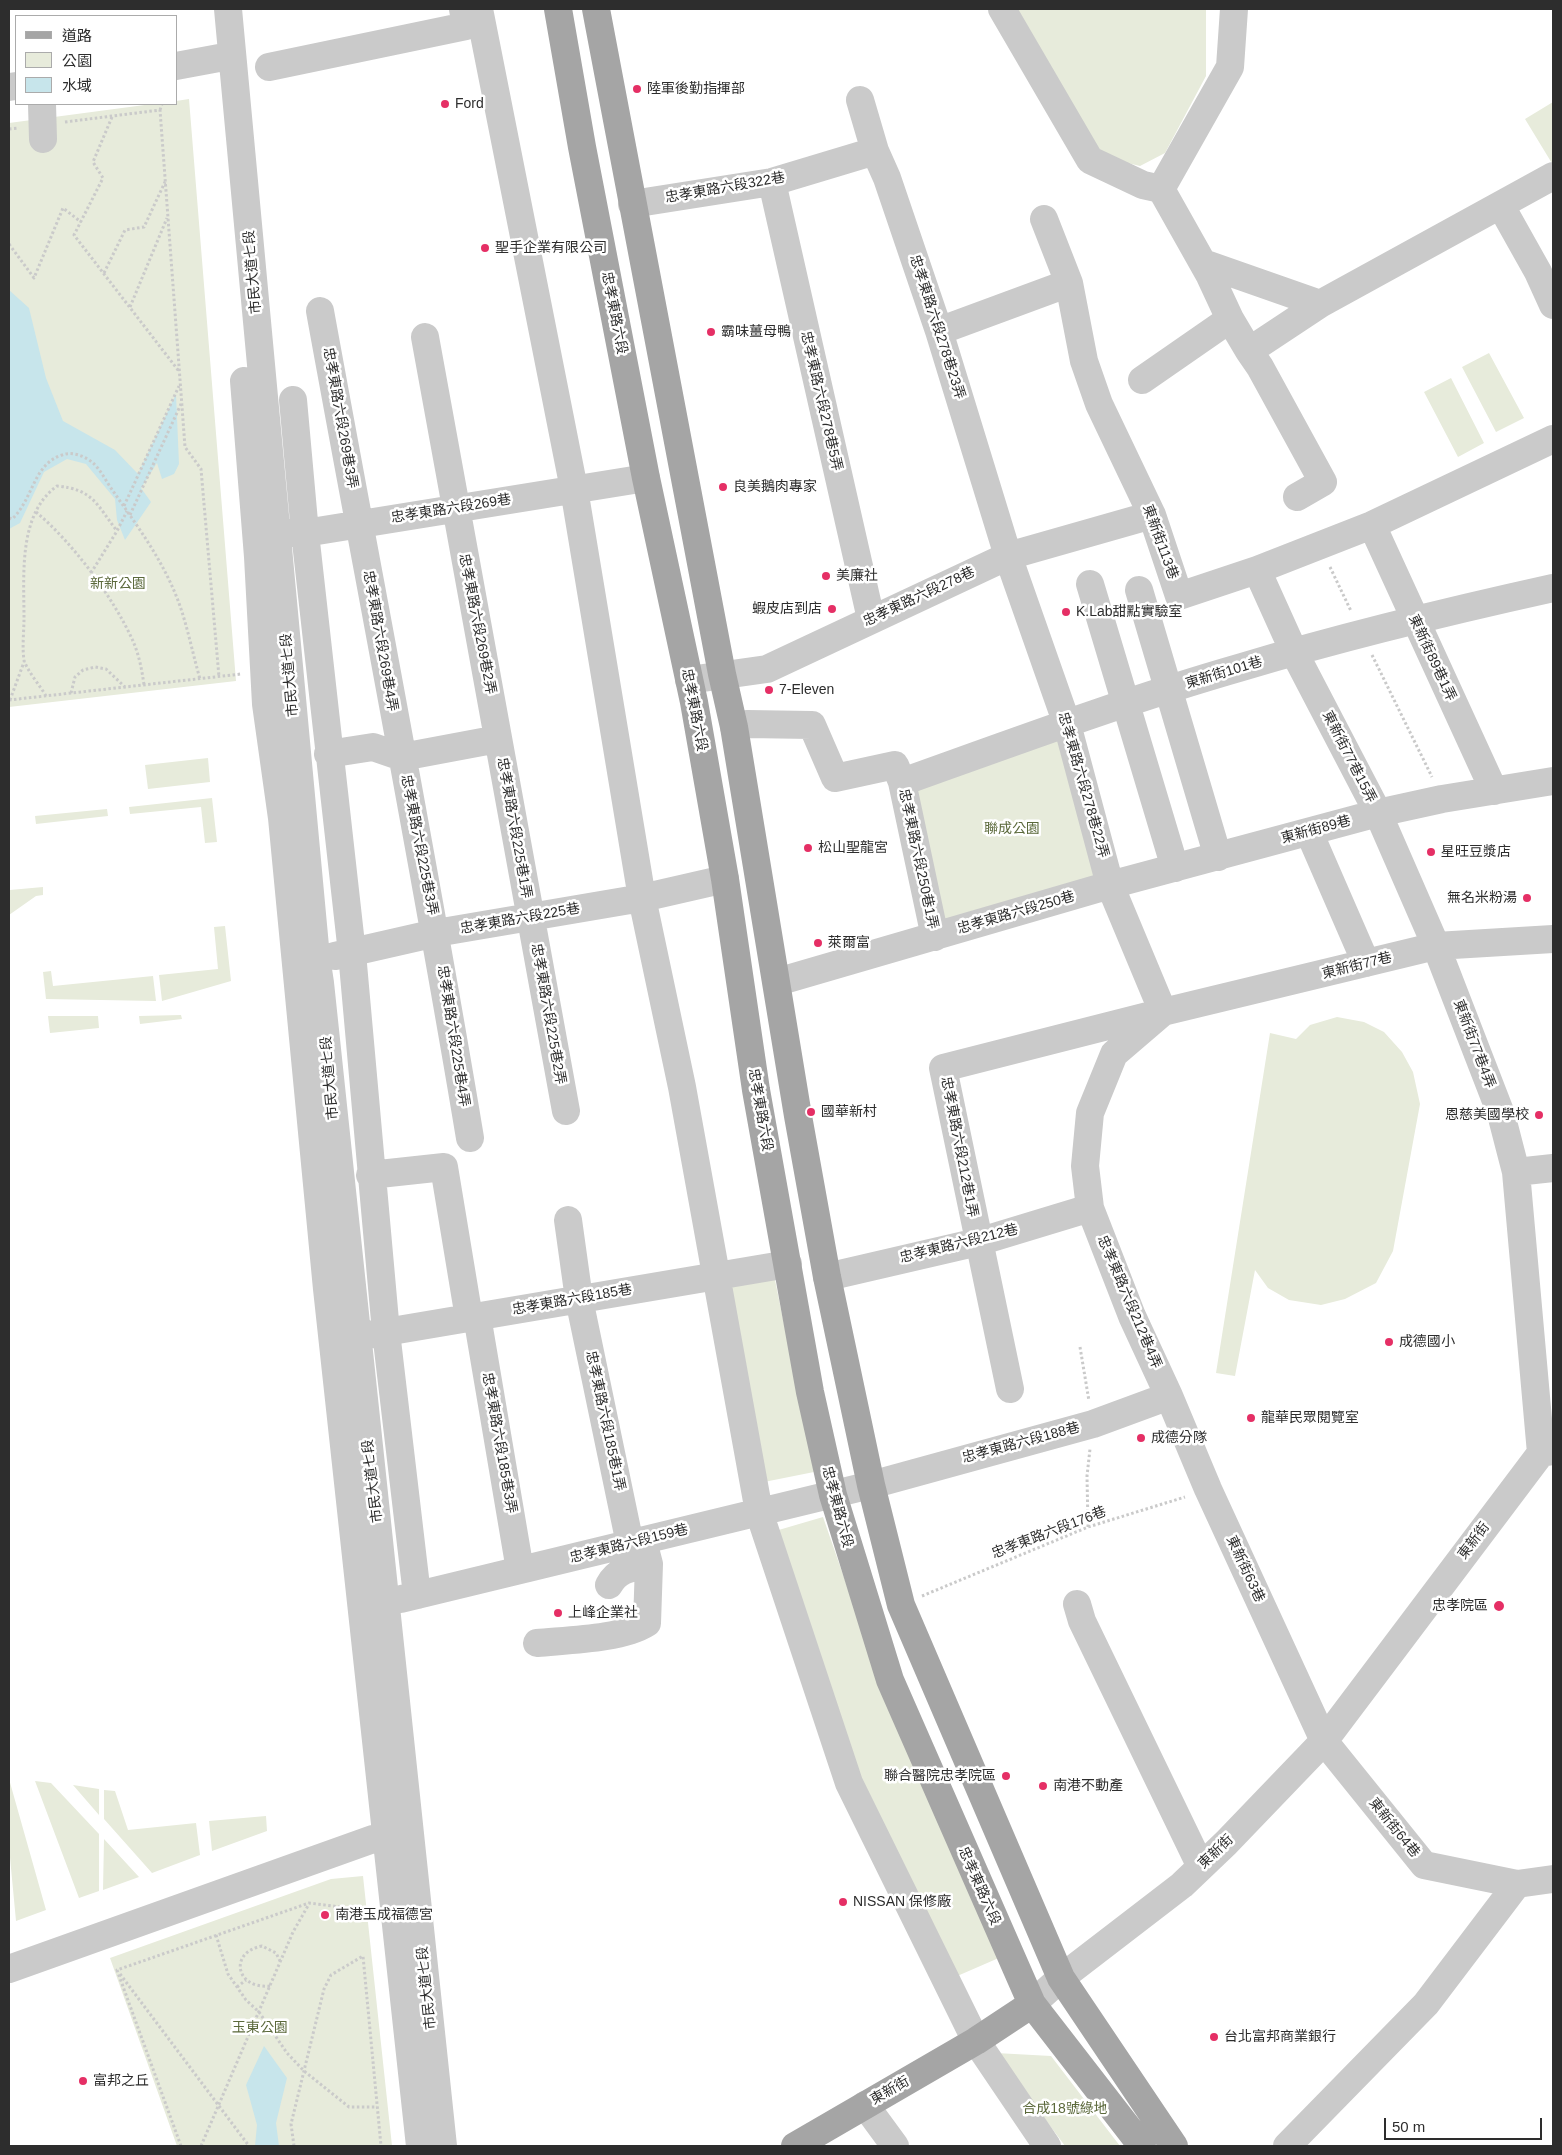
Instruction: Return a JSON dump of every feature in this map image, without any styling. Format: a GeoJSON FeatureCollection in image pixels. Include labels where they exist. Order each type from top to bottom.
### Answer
{"type":"FeatureCollection","features":[{"type":"Feature","properties":{"kind":"main road","name":"忠孝東路六段"},"geometry":{"type":"LineString","coordinates":[[558,9],[582,147],[646,478],[688,680],[724,879],[756,1090],[810,1392],[833,1495],[890,1680],[1032,2004],[1142,2146]]}},
{"type":"Feature","properties":{"kind":"main road"},"geometry":{"type":"LineString","coordinates":[[596,9],[722,674],[734,728],[798,1116],[827,1277],[871,1486],[901,1605],[1061,1978],[1165,2136],[1174,2146]]}},
{"type":"Feature","properties":{"kind":"main road","name":"東新街"},"geometry":{"type":"LineString","coordinates":[[795,2146],[976,2041],[1032,2004]]}},
{"type":"Feature","properties":{"kind":"street","name":"市民大道七段"},"geometry":{"type":"LineString","coordinates":[[213,9],[266,534],[320,983],[443,2146]]}},
{"type":"Feature","properties":{"kind":"street","name":"市民大道七段"},"geometry":{"type":"LineString","coordinates":[[228,9],[266,534],[266,704],[282,818],[327,1289],[420,2146]]}},
{"type":"Feature","properties":{"kind":"street"},"geometry":{"type":"LineString","coordinates":[[1002,9],[1090,160],[1143,185],[1161,189],[1203,263],[1230,319],[1248,351],[1260,367],[1323,482],[1297,497]]}},
{"type":"Feature","properties":{"kind":"street"},"geometry":{"type":"LineString","coordinates":[[1161,189],[1230,67],[1234,9]]}},
{"type":"Feature","properties":{"kind":"street"},"geometry":{"type":"LineString","coordinates":[[269,67],[473,17],[574,490],[642,898],[682,1087],[759,1512],[849,1783],[976,2041],[1047,2146]]}},
{"type":"Feature","properties":{"kind":"street"},"geometry":{"type":"LineString","coordinates":[[178,66],[219,58]]}},
{"type":"Feature","properties":{"kind":"street","name":"忠孝東路六段278巷23弄"},"geometry":{"type":"LineString","coordinates":[[860,100],[875,151],[940,331],[1008,556]]}},
{"type":"Feature","properties":{"kind":"street","name":"忠孝東路六段322巷"},"geometry":{"type":"LineString","coordinates":[[632,204],[772,182],[875,151]]}},
{"type":"Feature","properties":{"kind":"street"},"geometry":{"type":"LineString","coordinates":[[1248,351],[1320,304],[1553,176]]}},
{"type":"Feature","properties":{"kind":"street","name":"忠孝東路六段278巷5弄"},"geometry":{"type":"LineString","coordinates":[[772,182],[871,619]]}},
{"type":"Feature","properties":{"kind":"street"},"geometry":{"type":"LineString","coordinates":[[1501,206],[1538,272],[1553,305]]}},
{"type":"Feature","properties":{"kind":"street","name":"東新街113巷"},"geometry":{"type":"LineString","coordinates":[[1044,219],[1069,283],[1084,361],[1099,404],[1152,515],[1179,596],[1257,570],[1372,525],[1553,439]]}},
{"type":"Feature","properties":{"kind":"street"},"geometry":{"type":"LineString","coordinates":[[1203,263],[1320,304]]}},
{"type":"Feature","properties":{"kind":"street"},"geometry":{"type":"LineString","coordinates":[[940,331],[1069,283]]}},
{"type":"Feature","properties":{"kind":"street","name":"忠孝東路六段269巷3弄"},"geometry":{"type":"LineString","coordinates":[[320,311],[359,524]]}},
{"type":"Feature","properties":{"kind":"street"},"geometry":{"type":"LineString","coordinates":[[1142,380],[1230,319]]}},
{"type":"Feature","properties":{"kind":"street","name":"忠孝東路六段269巷2弄"},"geometry":{"type":"LineString","coordinates":[[425,337],[498,739]]}},
{"type":"Feature","properties":{"kind":"street"},"geometry":{"type":"LineString","coordinates":[[293,400],[328,754],[352,953],[370,1175],[386,1332],[418,1595]]}},
{"type":"Feature","properties":{"kind":"street","name":"忠孝東路六段269巷"},"geometry":{"type":"LineString","coordinates":[[266,534],[305,533],[646,478]]}},
{"type":"Feature","properties":{"kind":"street","name":"忠孝東路六段278巷"},"geometry":{"type":"LineString","coordinates":[[688,680],[766,669],[1008,556],[1152,515]]}},
{"type":"Feature","properties":{"kind":"street","name":"忠孝東路六段269巷4弄"},"geometry":{"type":"LineString","coordinates":[[359,524],[402,757]]}},
{"type":"Feature","properties":{"kind":"street","name":"東新街89巷1弄"},"geometry":{"type":"LineString","coordinates":[[1372,525],[1494,792]]}},
{"type":"Feature","properties":{"kind":"street","name":"忠孝東路六段278巷22弄"},"geometry":{"type":"LineString","coordinates":[[1008,556],[1067,724],[1110,885],[1163,1012]]}},
{"type":"Feature","properties":{"kind":"street","name":"東新街77巷15弄"},"geometry":{"type":"LineString","coordinates":[[1257,570],[1294,652],[1378,813],[1436,946]]}},
{"type":"Feature","properties":{"kind":"street"},"geometry":{"type":"LineString","coordinates":[[1090,584],[1175,868]]}},
{"type":"Feature","properties":{"kind":"street","name":"東新街101巷"},"geometry":{"type":"LineString","coordinates":[[902,782],[1167,690],[1294,652],[1414,619],[1553,588]]}},
{"type":"Feature","properties":{"kind":"street"},"geometry":{"type":"LineString","coordinates":[[1139,590],[1218,858]]}},
{"type":"Feature","properties":{"kind":"street"},"geometry":{"type":"LineString","coordinates":[[734,728],[747,724],[812,725],[836,778],[895,764],[902,782]]}},
{"type":"Feature","properties":{"kind":"street"},"geometry":{"type":"LineString","coordinates":[[328,754],[373,747],[402,757],[498,739]]}},
{"type":"Feature","properties":{"kind":"street","name":"忠孝東路六段225巷1弄"},"geometry":{"type":"LineString","coordinates":[[498,739],[530,917]]}},
{"type":"Feature","properties":{"kind":"street","name":"忠孝東路六段225巷3弄"},"geometry":{"type":"LineString","coordinates":[[402,757],[436,933]]}},
{"type":"Feature","properties":{"kind":"street","name":"東新街89巷"},"geometry":{"type":"LineString","coordinates":[[1110,885],[1218,858],[1378,813],[1442,799],[1553,781]]}},
{"type":"Feature","properties":{"kind":"street","name":"忠孝東路六段250巷1弄"},"geometry":{"type":"LineString","coordinates":[[902,782],[934,937]]}},
{"type":"Feature","properties":{"kind":"street"},"geometry":{"type":"LineString","coordinates":[[1309,832],[1366,963]]}},
{"type":"Feature","properties":{"kind":"street","name":"忠孝東路六段225巷"},"geometry":{"type":"LineString","coordinates":[[316,958],[352,953],[436,933],[642,898],[724,879]]}},
{"type":"Feature","properties":{"kind":"street","name":"忠孝東路六段250巷"},"geometry":{"type":"LineString","coordinates":[[777,982],[1110,885]]}},
{"type":"Feature","properties":{"kind":"street","name":"忠孝東路六段225巷2弄"},"geometry":{"type":"LineString","coordinates":[[530,917],[566,1111]]}},
{"type":"Feature","properties":{"kind":"street","name":"忠孝東路六段225巷4弄"},"geometry":{"type":"LineString","coordinates":[[436,933],[470,1138]]}},
{"type":"Feature","properties":{"kind":"street","name":"東新街77巷"},"geometry":{"type":"LineString","coordinates":[[1163,1012],[1436,946],[1553,939]]}},
{"type":"Feature","properties":{"kind":"street","name":"東新街77巷4弄"},"geometry":{"type":"LineString","coordinates":[[1436,946],[1501,1114],[1516,1172]]}},
{"type":"Feature","properties":{"kind":"street","name":"忠孝東路六段212巷4弄"},"geometry":{"type":"LineString","coordinates":[[1163,1012],[1114,1054],[1090,1113],[1085,1166],[1090,1208],[1132,1316],[1169,1396]]}},
{"type":"Feature","properties":{"kind":"street","name":"忠孝東路六段212巷1弄"},"geometry":{"type":"LineString","coordinates":[[1010,1388],[943,1068],[1163,1012]]}},
{"type":"Feature","properties":{"kind":"street","name":"忠孝東路六段185巷3弄"},"geometry":{"type":"LineString","coordinates":[[370,1175],[444,1167],[520,1570]]}},
{"type":"Feature","properties":{"kind":"street"},"geometry":{"type":"LineString","coordinates":[[1516,1172],[1553,1168]]}},
{"type":"Feature","properties":{"kind":"street","name":"東新街"},"geometry":{"type":"LineString","coordinates":[[1032,2004],[1061,1978],[1182,1885],[1324,1741],[1547,1452],[1516,1172]]}},
{"type":"Feature","properties":{"kind":"street","name":"忠孝東路六段212巷"},"geometry":{"type":"LineString","coordinates":[[827,1277],[978,1242],[1090,1208]]}},
{"type":"Feature","properties":{"kind":"street","name":"忠孝東路六段185巷1弄"},"geometry":{"type":"LineString","coordinates":[[537,1643],[586,1639],[638,1629],[647,1623],[641,1549],[579,1299],[568,1220]]}},
{"type":"Feature","properties":{"kind":"street","name":"忠孝東路六段185巷"},"geometry":{"type":"LineString","coordinates":[[356,1336],[788,1264]]}},
{"type":"Feature","properties":{"kind":"street","name":"忠孝東路六段188巷"},"geometry":{"type":"LineString","coordinates":[[871,1486],[1093,1424],[1169,1396]]}},
{"type":"Feature","properties":{"kind":"street","name":"東新街63巷"},"geometry":{"type":"LineString","coordinates":[[1169,1396],[1208,1489],[1324,1741]]}},
{"type":"Feature","properties":{"kind":"street","name":"忠孝東路六段159巷"},"geometry":{"type":"LineString","coordinates":[[387,1603],[520,1570],[641,1549],[759,1512],[871,1486]]}},
{"type":"Feature","properties":{"kind":"street"},"geometry":{"type":"LineString","coordinates":[[609,1585],[614,1576],[623,1570],[641,1549]]}},
{"type":"Feature","properties":{"kind":"street"},"geometry":{"type":"LineString","coordinates":[[1077,1604],[1082,1621],[1201,1867]]}},
{"type":"Feature","properties":{"kind":"street","name":"東新街64巷"},"geometry":{"type":"LineString","coordinates":[[1324,1741],[1424,1865],[1517,1884],[1553,1879]]}},
{"type":"Feature","properties":{"kind":"street"},"geometry":{"type":"LineString","coordinates":[[9,1969],[373,1839],[387,1836]]}},
{"type":"Feature","properties":{"kind":"street"},"geometry":{"type":"LineString","coordinates":[[1287,2146],[1426,2004],[1517,1884]]}},
{"type":"Feature","properties":{"kind":"street"},"geometry":{"type":"LineString","coordinates":[[865,2105],[895,2146]]}},
{"type":"Feature","properties":{"kind":"path"},"geometry":{"type":"LineString","coordinates":[[162,105],[160,110],[167,217],[185,447],[202,469],[220,677]]}},
{"type":"Feature","properties":{"kind":"path"},"geometry":{"type":"LineString","coordinates":[[9,129],[42,123],[112,117],[160,110]]}},
{"type":"Feature","properties":{"kind":"path"},"geometry":{"type":"LineString","coordinates":[[112,117],[93,162],[103,178],[74,235],[178,371]]}},
{"type":"Feature","properties":{"kind":"path"},"geometry":{"type":"LineString","coordinates":[[104,274],[125,230],[144,227],[165,182]]}},
{"type":"Feature","properties":{"kind":"path"},"geometry":{"type":"LineString","coordinates":[[9,244],[34,278],[64,208],[81,222]]}},
{"type":"Feature","properties":{"kind":"path"},"geometry":{"type":"LineString","coordinates":[[130,308],[167,217]]}},
{"type":"Feature","properties":{"kind":"path"},"geometry":{"type":"LineString","coordinates":[[124,506],[179,386]]}},
{"type":"Feature","properties":{"kind":"path"},"geometry":{"type":"LineString","coordinates":[[130,515],[181,404]]}},
{"type":"Feature","properties":{"kind":"path"},"geometry":{"type":"LineString","coordinates":[[9,518],[12,519],[24,507],[39,474],[49,460],[64,454],[76,454],[94,463],[162,566],[180,605],[200,679]]}},
{"type":"Feature","properties":{"kind":"path"},"geometry":{"type":"LineString","coordinates":[[118,531],[93,499],[82,490],[67,486],[57,486],[48,492],[36,512],[25,553],[24,662],[9,700],[244,674]]}},
{"type":"Feature","properties":{"kind":"path"},"geometry":{"type":"LineString","coordinates":[[91,573],[118,531],[127,511]]}},
{"type":"Feature","properties":{"kind":"path"},"geometry":{"type":"LineString","coordinates":[[36,512],[53,526],[91,573],[117,612],[133,642],[141,665],[144,685]]}},
{"type":"Feature","properties":{"kind":"path"},"geometry":{"type":"LineString","coordinates":[[1320,546],[1442,799]]}},
{"type":"Feature","properties":{"kind":"path"},"geometry":{"type":"LineString","coordinates":[[24,662],[46,696]]}},
{"type":"Feature","properties":{"kind":"path"},"geometry":{"type":"LineString","coordinates":[[71,693],[75,677],[83,670],[95,667],[106,669],[125,687]]}},
{"type":"Feature","properties":{"kind":"path"},"geometry":{"type":"LineString","coordinates":[[1080,1347],[1093,1424],[1087,1476],[1088,1527]]}},
{"type":"Feature","properties":{"kind":"path","name":"忠孝東路六段176巷"},"geometry":{"type":"LineString","coordinates":[[901,1605],[1088,1527],[1208,1489]]}},
{"type":"Feature","properties":{"kind":"path"},"geometry":{"type":"LineString","coordinates":[[201,2146],[293,1932],[309,1903]]}},
{"type":"Feature","properties":{"kind":"path"},"geometry":{"type":"LineString","coordinates":[[117,1970],[309,1903],[381,1912]]}},
{"type":"Feature","properties":{"kind":"path"},"geometry":{"type":"LineString","coordinates":[[216,1935],[228,1974],[259,2012],[287,2053],[304,2071],[349,2107],[378,2108]]}},
{"type":"Feature","properties":{"kind":"path"},"geometry":{"type":"LineString","coordinates":[[270,1986],[260,1987],[246,1980],[242,1973],[242,1958],[247,1952],[262,1946],[270,1948],[281,1961]]}},
{"type":"Feature","properties":{"kind":"path"},"geometry":{"type":"LineString","coordinates":[[294,2146],[291,2124],[324,1989],[332,1975],[363,1956],[381,2146]]}},
{"type":"Feature","properties":{"kind":"path"},"geometry":{"type":"LineString","coordinates":[[117,1970],[249,2146]]}},
{"type":"Feature","properties":{"kind":"path"},"geometry":{"type":"LineString","coordinates":[[117,1970],[181,2146]]}},
{"type":"Feature","properties":{"kind":"path"},"geometry":{"type":"LineString","coordinates":[[237,1987],[246,1980]]}},
{"type":"Feature","properties":{"kind":"green space"},"geometry":{"type":"Polygon","coordinates":[[[1011,9],[1206,9],[1206,76],[1165,153],[1140,166],[1099,156],[1011,9]]]}},
{"type":"Feature","properties":{"kind":"green space","name":"新新公園"},"geometry":{"type":"Polygon","coordinates":[[[189,99],[236,681],[9,707],[9,123],[144,105],[178,105],[178,101],[189,99]]]}},
{"type":"Feature","properties":{"kind":"green space"},"geometry":{"type":"Polygon","coordinates":[[[1553,102],[1553,165],[1525,119],[1553,102]]]}},
{"type":"Feature","properties":{"kind":"green space"},"geometry":{"type":"Polygon","coordinates":[[[1489,353],[1524,418],[1496,432],[1462,367],[1489,353]]]}},
{"type":"Feature","properties":{"kind":"green space"},"geometry":{"type":"Polygon","coordinates":[[[1451,378],[1484,443],[1458,457],[1424,392],[1451,378]]]}},
{"type":"Feature","properties":{"kind":"green space","name":"聯成公園"},"geometry":{"type":"Polygon","coordinates":[[[1062,738],[1106,878],[939,921],[911,787],[1062,738]]]}},
{"type":"Feature","properties":{"kind":"green space"},"geometry":{"type":"Polygon","coordinates":[[[208,758],[210,782],[148,789],[145,765],[208,758]]]}},
{"type":"Feature","properties":{"kind":"green space"},"geometry":{"type":"Polygon","coordinates":[[[212,798],[217,842],[205,843],[201,807],[130,814],[129,807],[212,798]]]}},
{"type":"Feature","properties":{"kind":"green space"},"geometry":{"type":"Polygon","coordinates":[[[107,809],[108,816],[36,824],[35,816],[107,809]]]}},
{"type":"Feature","properties":{"kind":"green space"},"geometry":{"type":"Polygon","coordinates":[[[9,877],[10,890],[43,887],[43,895],[36,896],[9,915],[9,877]]]}},
{"type":"Feature","properties":{"kind":"green space"},"geometry":{"type":"Polygon","coordinates":[[[225,926],[231,981],[162,1001],[159,975],[218,969],[214,927],[225,926]]]}},
{"type":"Feature","properties":{"kind":"green space"},"geometry":{"type":"Polygon","coordinates":[[[51,971],[53,986],[153,976],[156,1001],[46,999],[43,972],[51,971]]]}},
{"type":"Feature","properties":{"kind":"green space"},"geometry":{"type":"Polygon","coordinates":[[[181,1015],[182,1019],[140,1024],[139,1016],[181,1015]]]}},
{"type":"Feature","properties":{"kind":"green space"},"geometry":{"type":"Polygon","coordinates":[[[48,1016],[98,1016],[99,1028],[50,1033],[48,1016]]]}},
{"type":"Feature","properties":{"kind":"green space"},"geometry":{"type":"Polygon","coordinates":[[[1337,1017],[1364,1022],[1384,1032],[1402,1052],[1413,1072],[1420,1104],[1393,1251],[1376,1283],[1345,1299],[1321,1305],[1289,1300],[1268,1288],[1255,1270],[1235,1376],[1216,1373],[1270,1033],[1296,1039],[1310,1025],[1337,1017]]]}},
{"type":"Feature","properties":{"kind":"green space"},"geometry":{"type":"Polygon","coordinates":[[[774,1275],[814,1472],[759,1483],[717,1284],[774,1275]]]}},
{"type":"Feature","properties":{"kind":"green space"},"geometry":{"type":"Polygon","coordinates":[[[823,1517],[881,1684],[1001,1957],[955,1977],[864,1796],[765,1534],[823,1517]]]}},
{"type":"Feature","properties":{"kind":"green space"},"geometry":{"type":"Polygon","coordinates":[[[9,1779],[46,1910],[16,1921],[9,1847],[9,1779]]]}},
{"type":"Feature","properties":{"kind":"green space"},"geometry":{"type":"Polygon","coordinates":[[[35,1781],[51,1783],[99,1834],[99,1891],[79,1898],[35,1781]]]}},
{"type":"Feature","properties":{"kind":"green space"},"geometry":{"type":"Polygon","coordinates":[[[73,1785],[99,1789],[99,1815],[73,1785]]]}},
{"type":"Feature","properties":{"kind":"green space"},"geometry":{"type":"Polygon","coordinates":[[[104,1790],[115,1791],[128,1830],[196,1823],[200,1855],[152,1873],[104,1819],[104,1790]]]}},
{"type":"Feature","properties":{"kind":"green space"},"geometry":{"type":"Polygon","coordinates":[[[266,1816],[267,1831],[212,1851],[209,1821],[266,1816]]]}},
{"type":"Feature","properties":{"kind":"green space"},"geometry":{"type":"Polygon","coordinates":[[[104,1839],[139,1877],[103,1890],[104,1839]]]}},
{"type":"Feature","properties":{"kind":"green space","name":"玉東公園"},"geometry":{"type":"Polygon","coordinates":[[[363,1876],[392,2146],[177,2146],[110,1958],[331,1879],[363,1876]]]}},
{"type":"Feature","properties":{"kind":"green space","name":"合成18號綠地"},"geometry":{"type":"Polygon","coordinates":[[[996,2053],[1051,2056],[1120,2146],[1065,2146],[996,2053]]]}},
{"type":"Feature","properties":{"kind":"water"},"geometry":{"type":"Polygon","coordinates":[[[9,290],[29,308],[46,378],[63,421],[115,450],[138,474],[176,394],[179,464],[174,474],[162,479],[157,463],[141,488],[151,502],[125,540],[117,520],[115,499],[86,464],[67,459],[44,472],[20,523],[9,529],[9,290]]]}},
{"type":"Feature","properties":{"kind":"water"},"geometry":{"type":"Polygon","coordinates":[[[264,2046],[287,2078],[276,2123],[279,2146],[255,2146],[257,2125],[246,2085],[264,2046]]]}},
{"type":"Feature","properties":{"kind":"place","name":"陸軍後勤指揮部"},"geometry":{"type":"Point","coordinates":[637,89]}},
{"type":"Feature","properties":{"kind":"place","name":"Ford"},"geometry":{"type":"Point","coordinates":[445,104]}},
{"type":"Feature","properties":{"kind":"place","name":"聖手企業有限公司"},"geometry":{"type":"Point","coordinates":[485,248]}},
{"type":"Feature","properties":{"kind":"place","name":"霸味薑母鴨"},"geometry":{"type":"Point","coordinates":[711,332]}},
{"type":"Feature","properties":{"kind":"place","name":"良美鵝肉專家"},"geometry":{"type":"Point","coordinates":[723,487]}},
{"type":"Feature","properties":{"kind":"place","name":"美廉社"},"geometry":{"type":"Point","coordinates":[826,576]}},
{"type":"Feature","properties":{"kind":"place","name":"蝦皮店到店"},"geometry":{"type":"Point","coordinates":[832,609]}},
{"type":"Feature","properties":{"kind":"place","name":"K.Lab甜點實驗室"},"geometry":{"type":"Point","coordinates":[1066,612]}},
{"type":"Feature","properties":{"kind":"place","name":"7-Eleven"},"geometry":{"type":"Point","coordinates":[769,690]}},
{"type":"Feature","properties":{"kind":"place","name":"松山聖龍宮"},"geometry":{"type":"Point","coordinates":[808,848]}},
{"type":"Feature","properties":{"kind":"place","name":"星旺豆漿店"},"geometry":{"type":"Point","coordinates":[1431,852]}},
{"type":"Feature","properties":{"kind":"place","name":"無名米粉湯"},"geometry":{"type":"Point","coordinates":[1527,898]}},
{"type":"Feature","properties":{"kind":"place","name":"萊爾富"},"geometry":{"type":"Point","coordinates":[818,943]}},
{"type":"Feature","properties":{"kind":"place","name":"國華新村"},"geometry":{"type":"Point","coordinates":[811,1112]}},
{"type":"Feature","properties":{"kind":"place","name":"恩慈美國學校"},"geometry":{"type":"Point","coordinates":[1539,1115]}},
{"type":"Feature","properties":{"kind":"place","name":"成德國小"},"geometry":{"type":"Point","coordinates":[1389,1342]}},
{"type":"Feature","properties":{"kind":"place","name":"龍華民眾閱覽室"},"geometry":{"type":"Point","coordinates":[1251,1418]}},
{"type":"Feature","properties":{"kind":"place","name":"成德分隊"},"geometry":{"type":"Point","coordinates":[1141,1438]}},
{"type":"Feature","properties":{"kind":"place","name":"忠孝院區"},"geometry":{"type":"Point","coordinates":[1499,1606]}},
{"type":"Feature","properties":{"kind":"place","name":"上峰企業社"},"geometry":{"type":"Point","coordinates":[558,1613]}},
{"type":"Feature","properties":{"kind":"place","name":"聯合醫院忠孝院區"},"geometry":{"type":"Point","coordinates":[1006,1776]}},
{"type":"Feature","properties":{"kind":"place","name":"南港不動產"},"geometry":{"type":"Point","coordinates":[1043,1786]}},
{"type":"Feature","properties":{"kind":"place","name":"NISSAN 保修廠"},"geometry":{"type":"Point","coordinates":[843,1902]}},
{"type":"Feature","properties":{"kind":"place","name":"南港玉成福德宮"},"geometry":{"type":"Point","coordinates":[325,1915]}},
{"type":"Feature","properties":{"kind":"place","name":"台北富邦商業銀行"},"geometry":{"type":"Point","coordinates":[1214,2037]}},
{"type":"Feature","properties":{"kind":"place","name":"富邦之丘"},"geometry":{"type":"Point","coordinates":[83,2081]}}]}
